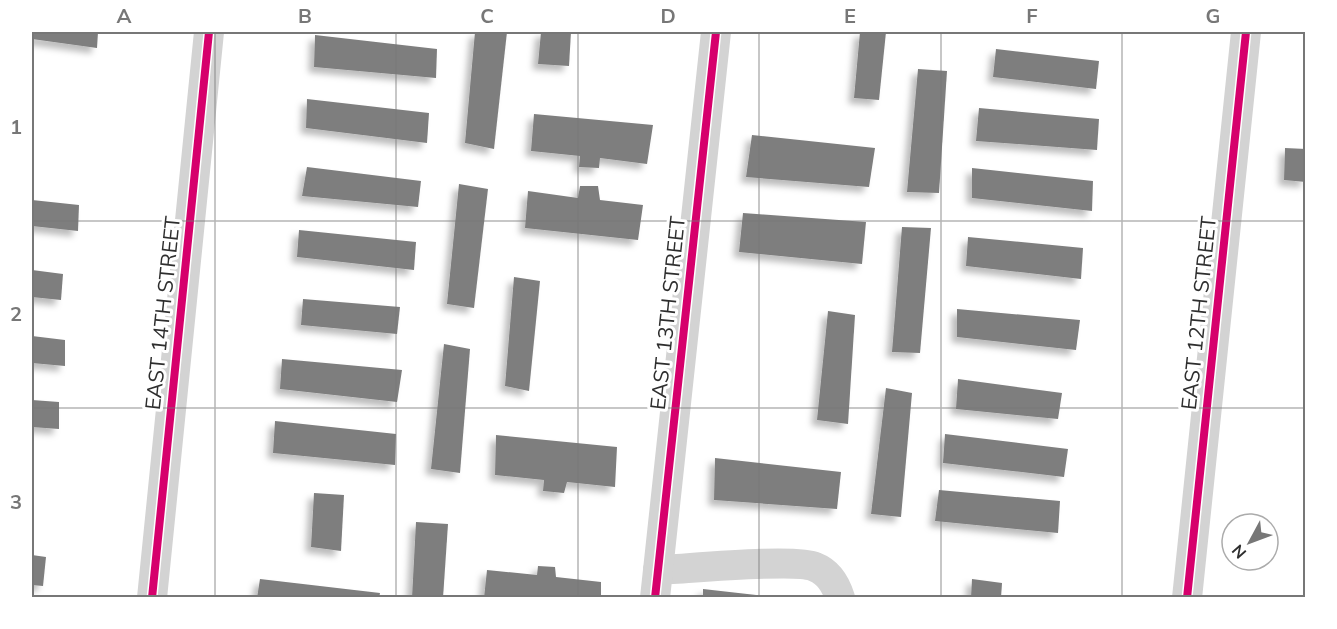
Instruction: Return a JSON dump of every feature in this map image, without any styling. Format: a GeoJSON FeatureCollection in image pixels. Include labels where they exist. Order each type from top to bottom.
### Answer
{"type":"FeatureCollection","features":[{"type":"Feature","properties":{"kind":"street","name":"EAST 14TH STREET"},"geometry":{"type":"LineString","coordinates":[[152,597],[209,32]]}},
{"type":"Feature","properties":{"kind":"street","name":"EAST 13TH STREET"},"geometry":{"type":"LineString","coordinates":[[656,584],[716,32]]}},
{"type":"Feature","properties":{"kind":"street","name":"EAST 12TH STREET"},"geometry":{"type":"LineString","coordinates":[[1186,597],[1246,32]]}},
{"type":"Feature","properties":{"kind":"street"},"geometry":{"type":"LineString","coordinates":[[656,584],[780,564],[814,566],[835,583],[840,597]]}},
{"type":"Feature","properties":{"kind":"building"},"geometry":{"type":"Polygon","coordinates":[[[32,32],[98,32],[97,48],[32,39],[32,32]]]}},
{"type":"Feature","properties":{"kind":"building"},"geometry":{"type":"Polygon","coordinates":[[[475,32],[507,32],[494,149],[465,143],[475,32]]]}},
{"type":"Feature","properties":{"kind":"building"},"geometry":{"type":"Polygon","coordinates":[[[541,32],[571,32],[569,66],[538,64],[541,32]]]}},
{"type":"Feature","properties":{"kind":"building"},"geometry":{"type":"Polygon","coordinates":[[[860,32],[886,32],[879,100],[854,98],[860,32]]]}},
{"type":"Feature","properties":{"kind":"building"},"geometry":{"type":"Polygon","coordinates":[[[315,35],[437,49],[436,78],[314,67],[315,35]]]}},
{"type":"Feature","properties":{"kind":"building"},"geometry":{"type":"Polygon","coordinates":[[[996,49],[1099,61],[1096,89],[993,77],[996,49]]]}},
{"type":"Feature","properties":{"kind":"building"},"geometry":{"type":"Polygon","coordinates":[[[918,69],[947,71],[939,193],[907,192],[918,69]]]}},
{"type":"Feature","properties":{"kind":"building"},"geometry":{"type":"Polygon","coordinates":[[[307,99],[429,113],[427,143],[306,128],[307,99]]]}},
{"type":"Feature","properties":{"kind":"building"},"geometry":{"type":"Polygon","coordinates":[[[979,108],[1099,119],[1097,150],[976,141],[979,108]]]}},
{"type":"Feature","properties":{"kind":"building"},"geometry":{"type":"Polygon","coordinates":[[[534,114],[653,125],[647,164],[600,158],[599,168],[579,167],[580,156],[531,151],[534,114]]]}},
{"type":"Feature","properties":{"kind":"building"},"geometry":{"type":"Polygon","coordinates":[[[752,135],[875,148],[869,187],[746,177],[752,135]]]}},
{"type":"Feature","properties":{"kind":"building"},"geometry":{"type":"Polygon","coordinates":[[[1285,148],[1306,149],[1306,182],[1284,180],[1285,148]]]}},
{"type":"Feature","properties":{"kind":"building"},"geometry":{"type":"Polygon","coordinates":[[[307,167],[421,181],[418,207],[302,196],[307,167]]]}},
{"type":"Feature","properties":{"kind":"building"},"geometry":{"type":"Polygon","coordinates":[[[972,168],[1093,181],[1092,211],[972,198],[972,168]]]}},
{"type":"Feature","properties":{"kind":"building"},"geometry":{"type":"Polygon","coordinates":[[[459,184],[488,189],[474,308],[447,304],[459,184]]]}},
{"type":"Feature","properties":{"kind":"building"},"geometry":{"type":"Polygon","coordinates":[[[580,186],[598,186],[600,200],[643,205],[638,240],[525,228],[528,191],[578,198],[580,186]]]}},
{"type":"Feature","properties":{"kind":"building"},"geometry":{"type":"Polygon","coordinates":[[[32,200],[79,205],[78,231],[32,226],[32,200]]]}},
{"type":"Feature","properties":{"kind":"building"},"geometry":{"type":"Polygon","coordinates":[[[743,213],[866,222],[862,264],[739,252],[743,213]]]}},
{"type":"Feature","properties":{"kind":"building"},"geometry":{"type":"Polygon","coordinates":[[[902,227],[931,228],[920,353],[892,352],[902,227]]]}},
{"type":"Feature","properties":{"kind":"building"},"geometry":{"type":"Polygon","coordinates":[[[299,230],[416,242],[414,270],[297,257],[299,230]]]}},
{"type":"Feature","properties":{"kind":"building"},"geometry":{"type":"Polygon","coordinates":[[[968,237],[1083,248],[1081,279],[966,266],[968,237]]]}},
{"type":"Feature","properties":{"kind":"building"},"geometry":{"type":"Polygon","coordinates":[[[32,270],[63,274],[61,300],[32,297],[32,270]]]}},
{"type":"Feature","properties":{"kind":"building"},"geometry":{"type":"Polygon","coordinates":[[[514,277],[540,281],[529,391],[505,386],[514,277]]]}},
{"type":"Feature","properties":{"kind":"building"},"geometry":{"type":"Polygon","coordinates":[[[303,299],[400,307],[397,334],[301,325],[303,299]]]}},
{"type":"Feature","properties":{"kind":"building"},"geometry":{"type":"Polygon","coordinates":[[[957,309],[1080,320],[1076,350],[957,337],[957,309]]]}},
{"type":"Feature","properties":{"kind":"building"},"geometry":{"type":"Polygon","coordinates":[[[828,311],[855,315],[848,424],[817,420],[828,311]]]}},
{"type":"Feature","properties":{"kind":"building"},"geometry":{"type":"Polygon","coordinates":[[[32,336],[65,340],[65,366],[32,363],[32,336]]]}},
{"type":"Feature","properties":{"kind":"building"},"geometry":{"type":"Polygon","coordinates":[[[444,344],[470,349],[460,473],[431,469],[444,344]]]}},
{"type":"Feature","properties":{"kind":"building"},"geometry":{"type":"Polygon","coordinates":[[[282,359],[402,370],[397,402],[280,389],[282,359]]]}},
{"type":"Feature","properties":{"kind":"building"},"geometry":{"type":"Polygon","coordinates":[[[958,379],[1062,393],[1058,419],[956,409],[958,379]]]}},
{"type":"Feature","properties":{"kind":"building"},"geometry":{"type":"Polygon","coordinates":[[[886,388],[912,393],[901,517],[871,514],[886,388]]]}},
{"type":"Feature","properties":{"kind":"building"},"geometry":{"type":"Polygon","coordinates":[[[32,400],[59,402],[59,429],[32,427],[32,400]]]}},
{"type":"Feature","properties":{"kind":"building"},"geometry":{"type":"Polygon","coordinates":[[[275,421],[396,434],[395,465],[273,453],[275,421]]]}},
{"type":"Feature","properties":{"kind":"building"},"geometry":{"type":"Polygon","coordinates":[[[945,434],[1068,449],[1064,477],[943,463],[945,434]]]}},
{"type":"Feature","properties":{"kind":"building"},"geometry":{"type":"Polygon","coordinates":[[[496,435],[617,447],[615,487],[567,482],[564,493],[543,491],[544,480],[495,475],[496,435]]]}},
{"type":"Feature","properties":{"kind":"building"},"geometry":{"type":"Polygon","coordinates":[[[715,458],[841,472],[837,509],[714,500],[715,458]]]}},
{"type":"Feature","properties":{"kind":"building"},"geometry":{"type":"Polygon","coordinates":[[[939,490],[1060,501],[1058,533],[935,521],[939,490]]]}},
{"type":"Feature","properties":{"kind":"building"},"geometry":{"type":"Polygon","coordinates":[[[314,493],[344,495],[341,551],[311,547],[314,493]]]}},
{"type":"Feature","properties":{"kind":"building"},"geometry":{"type":"Polygon","coordinates":[[[416,522],[448,524],[443,598],[412,598],[416,522]]]}},
{"type":"Feature","properties":{"kind":"building"},"geometry":{"type":"Polygon","coordinates":[[[32,555],[46,557],[43,586],[32,585],[32,555]]]}},
{"type":"Feature","properties":{"kind":"building"},"geometry":{"type":"Polygon","coordinates":[[[538,566],[555,567],[556,577],[601,582],[601,598],[484,598],[487,570],[537,575],[538,566]]]}},
{"type":"Feature","properties":{"kind":"building"},"geometry":{"type":"Polygon","coordinates":[[[260,579],[380,593],[379,598],[257,598],[260,579]]]}},
{"type":"Feature","properties":{"kind":"building"},"geometry":{"type":"Polygon","coordinates":[[[972,579],[1002,583],[1001,598],[971,598],[972,579]]]}},
{"type":"Feature","properties":{"kind":"building"},"geometry":{"type":"Polygon","coordinates":[[[703,589],[765,596],[765,598],[703,598],[703,589]]]}},
{"type":"Feature","properties":{"kind":"cycle path"},"geometry":{"type":"LineString","coordinates":[[152,598],[209,32]]}},
{"type":"Feature","properties":{"kind":"cycle path"},"geometry":{"type":"LineString","coordinates":[[655,598],[716,32]]}},
{"type":"Feature","properties":{"kind":"cycle path"},"geometry":{"type":"LineString","coordinates":[[1187,598],[1246,32]]}}]}
